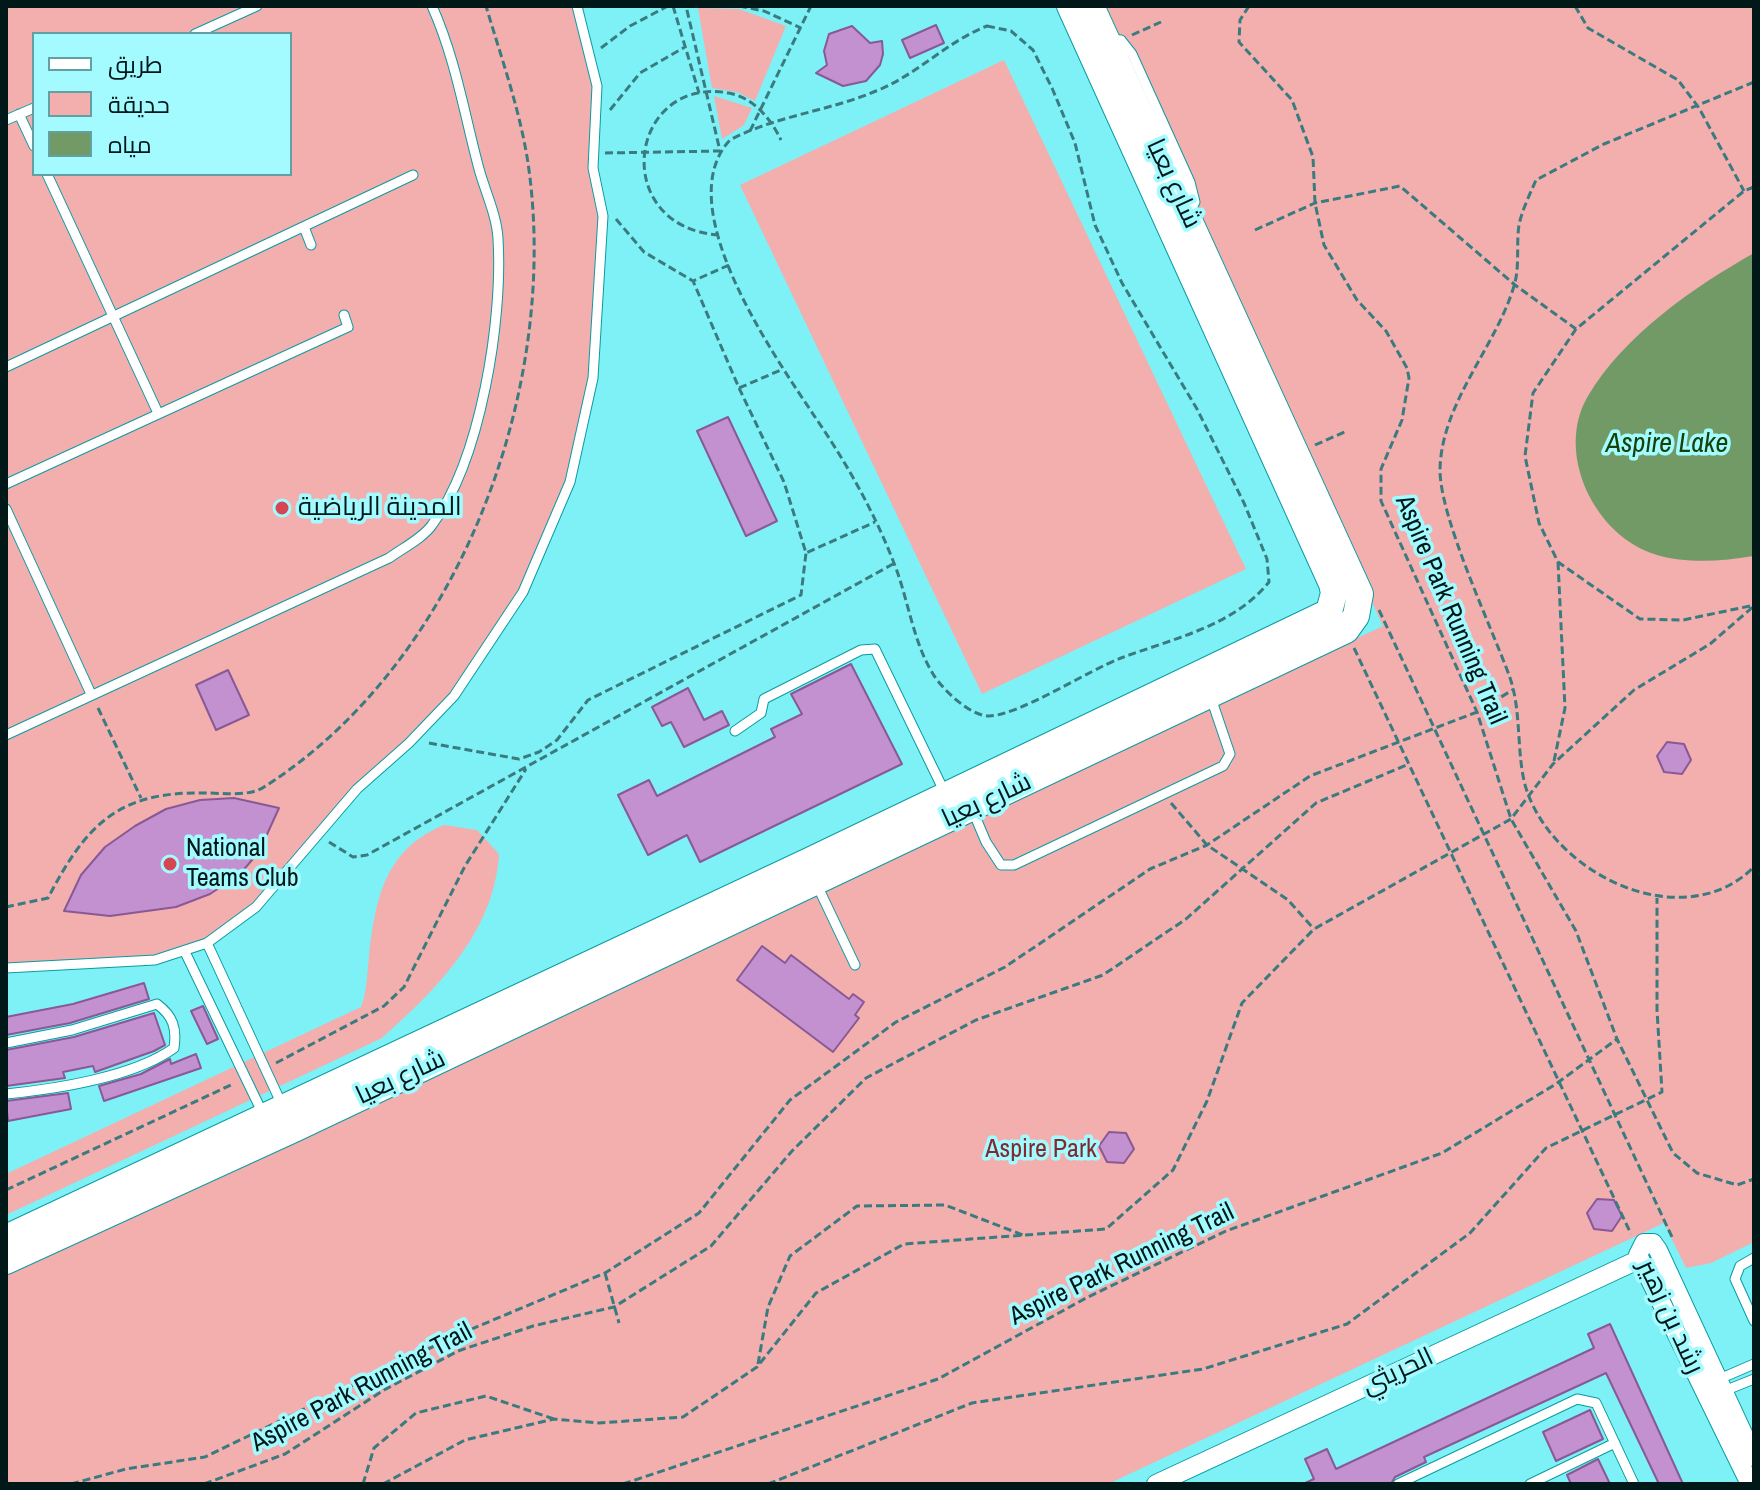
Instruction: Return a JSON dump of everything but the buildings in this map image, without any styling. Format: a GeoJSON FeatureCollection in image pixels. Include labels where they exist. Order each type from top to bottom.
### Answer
{"type":"FeatureCollection","features":[{"type":"Feature","properties":{"kind":"street","name":"شارع بعيا"},"geometry":{"type":"LineString","coordinates":[[6,1261],[23,1238],[958,806],[1206,684],[1329,612],[1334,593],[1206,301],[1070,6]]}},
{"type":"Feature","properties":{"kind":"street","name":"شارع بعيا"},"geometry":{"type":"LineString","coordinates":[[1091,6],[1113,39],[1189,217],[1360,594]]}},
{"type":"Feature","properties":{"kind":"street"},"geometry":{"type":"LineString","coordinates":[[1346,630],[1356,616],[1360,594]]}},
{"type":"Feature","properties":{"kind":"street","name":"شارع بعيا"},"geometry":{"type":"LineString","coordinates":[[1206,684],[1346,630]]}},
{"type":"Feature","properties":{"kind":"street","name":"رشد بن زهير"},"geometry":{"type":"LineString","coordinates":[[1750,1484],[1713,1388],[1658,1250],[1648,1242],[1639,1255],[1713,1388],[1754,1457]]}},
{"type":"Feature","properties":{"kind":"street","name":"الحريثي"},"geometry":{"type":"LineString","coordinates":[[1156,1484],[1639,1255]]}},
{"type":"Feature","properties":{"kind":"lane"},"geometry":{"type":"LineString","coordinates":[[199,32],[257,6]]}},
{"type":"Feature","properties":{"kind":"lane"},"geometry":{"type":"LineString","coordinates":[[6,735],[389,558],[431,527],[450,494],[463,461],[488,374],[498,294],[498,236],[478,166],[469,116],[432,6]]}},
{"type":"Feature","properties":{"kind":"lane"},"geometry":{"type":"LineString","coordinates":[[6,968],[155,960],[207,943],[256,907],[357,789],[409,743],[454,696],[523,592],[570,482],[593,378],[603,216],[593,168],[597,86],[577,6]]}},
{"type":"Feature","properties":{"kind":"lane"},"geometry":{"type":"LineString","coordinates":[[6,120],[32,109]]}},
{"type":"Feature","properties":{"kind":"lane"},"geometry":{"type":"LineString","coordinates":[[19,114],[32,142]]}},
{"type":"Feature","properties":{"kind":"lane"},"geometry":{"type":"LineString","coordinates":[[6,367],[413,175]]}},
{"type":"Feature","properties":{"kind":"lane"},"geometry":{"type":"LineString","coordinates":[[48,176],[158,413]]}},
{"type":"Feature","properties":{"kind":"lane"},"geometry":{"type":"LineString","coordinates":[[304,227],[311,245]]}},
{"type":"Feature","properties":{"kind":"lane"},"geometry":{"type":"LineString","coordinates":[[6,484],[348,327],[344,315]]}},
{"type":"Feature","properties":{"kind":"lane"},"geometry":{"type":"LineString","coordinates":[[6,509],[91,694]]}},
{"type":"Feature","properties":{"kind":"lane"},"geometry":{"type":"LineString","coordinates":[[735,731],[761,713],[764,699],[861,650],[875,649],[958,806],[1001,865],[1014,865],[1223,766],[1230,754],[1206,684]]}},
{"type":"Feature","properties":{"kind":"lane"},"geometry":{"type":"LineString","coordinates":[[811,873],[855,965]]}},
{"type":"Feature","properties":{"kind":"lane"},"geometry":{"type":"LineString","coordinates":[[207,943],[264,1070],[279,1122]]}},
{"type":"Feature","properties":{"kind":"lane"},"geometry":{"type":"LineString","coordinates":[[185,952],[245,1079],[279,1122]]}},
{"type":"Feature","properties":{"kind":"lane"},"geometry":{"type":"LineString","coordinates":[[6,1043],[72,1030],[157,1004],[169,1013],[177,1033],[174,1048],[162,1056],[92,1079],[6,1094]]}},
{"type":"Feature","properties":{"kind":"lane"},"geometry":{"type":"LineString","coordinates":[[1754,1258],[1740,1266],[1735,1279],[1754,1321]]}},
{"type":"Feature","properties":{"kind":"lane"},"geometry":{"type":"LineString","coordinates":[[1713,1388],[1754,1364]]}},
{"type":"Feature","properties":{"kind":"lane"},"geometry":{"type":"LineString","coordinates":[[1713,1388],[1754,1379]]}},
{"type":"Feature","properties":{"kind":"lane"},"geometry":{"type":"LineString","coordinates":[[1398,1484],[1577,1399],[1596,1403],[1634,1484]]}},
{"type":"Feature","properties":{"kind":"lane"},"geometry":{"type":"LineString","coordinates":[[1530,1484],[1615,1443]]}},
{"type":"Feature","properties":{"kind":"path"},"geometry":{"type":"LineString","coordinates":[[6,907],[48,898],[64,867],[93,828],[141,798],[261,789],[300,760],[338,728],[403,652],[443,591],[483,517],[512,431],[526,363],[533,268],[528,162],[486,6]]}},
{"type":"Feature","properties":{"kind":"path"},"geometry":{"type":"LineString","coordinates":[[590,58],[630,26],[671,6],[699,93]]}},
{"type":"Feature","properties":{"kind":"path"},"geometry":{"type":"LineString","coordinates":[[686,6],[720,151]]}},
{"type":"Feature","properties":{"kind":"path"},"geometry":{"type":"LineString","coordinates":[[739,6],[764,11],[801,28]]}},
{"type":"Feature","properties":{"kind":"path"},"geometry":{"type":"LineString","coordinates":[[750,131],[811,6]]}},
{"type":"Feature","properties":{"kind":"path","name":"Aspire Park Running Trail"},"geometry":{"type":"LineString","coordinates":[[1249,6],[1240,20],[1239,42],[1292,100],[1313,157],[1315,203],[1324,245],[1357,300],[1386,331],[1407,368],[1409,378],[1402,420],[1381,469],[1381,501],[1477,712],[1511,819],[1576,931],[1617,1039],[1673,1153],[1697,1173],[1737,1185],[1754,1179]]}},
{"type":"Feature","properties":{"kind":"path"},"geometry":{"type":"LineString","coordinates":[[1575,6],[1588,28],[1678,80],[1699,108],[1744,191]]}},
{"type":"Feature","properties":{"kind":"path"},"geometry":{"type":"LineString","coordinates":[[1113,39],[1161,22]]}},
{"type":"Feature","properties":{"kind":"path"},"geometry":{"type":"LineString","coordinates":[[987,26],[1011,31],[1033,50],[1075,143],[1100,236],[1122,283],[1197,409],[1244,503],[1267,559],[1269,582],[1254,600],[1230,616],[1086,672],[1014,711],[986,716],[951,696],[933,674],[919,644],[893,564],[875,522],[836,447],[768,348],[729,265],[710,198],[713,168],[720,151],[730,140],[750,131],[888,86],[959,37],[987,26]]}},
{"type":"Feature","properties":{"kind":"path"},"geometry":{"type":"LineString","coordinates":[[595,134],[618,98],[640,73],[685,47]]}},
{"type":"Feature","properties":{"kind":"path"},"geometry":{"type":"LineString","coordinates":[[1754,82],[1699,108],[1604,144],[1536,180],[1519,223],[1515,285],[1448,429],[1440,470],[1452,522],[1514,689],[1528,794],[1564,850],[1608,880],[1657,898],[1698,895],[1736,885],[1754,867]]}},
{"type":"Feature","properties":{"kind":"path"},"geometry":{"type":"LineString","coordinates":[[719,235],[684,228],[662,211],[648,188],[643,152],[658,118],[671,105],[705,91],[736,95],[760,110],[773,124],[781,140]]}},
{"type":"Feature","properties":{"kind":"path"},"geometry":{"type":"LineString","coordinates":[[594,153],[720,151]]}},
{"type":"Feature","properties":{"kind":"path"},"geometry":{"type":"LineString","coordinates":[[1255,230],[1315,203],[1400,186],[1515,285],[1576,329]]}},
{"type":"Feature","properties":{"kind":"path"},"geometry":{"type":"LineString","coordinates":[[1754,187],[1744,191],[1576,329],[1533,393],[1525,456],[1539,523],[1558,562],[1640,619],[1683,620],[1754,606]]}},
{"type":"Feature","properties":{"kind":"path"},"geometry":{"type":"LineString","coordinates":[[409,743],[458,746],[519,759],[539,752],[557,740],[588,700],[801,595],[806,553],[784,482],[693,281],[644,252],[611,213]]}},
{"type":"Feature","properties":{"kind":"path"},"geometry":{"type":"LineString","coordinates":[[693,281],[729,265]]}},
{"type":"Feature","properties":{"kind":"path"},"geometry":{"type":"LineString","coordinates":[[739,388],[783,369]]}},
{"type":"Feature","properties":{"kind":"path"},"geometry":{"type":"LineString","coordinates":[[1297,454],[1347,431]]}},
{"type":"Feature","properties":{"kind":"path"},"geometry":{"type":"LineString","coordinates":[[806,553],[875,522]]}},
{"type":"Feature","properties":{"kind":"path","name":"Aspire Park Running Trail"},"geometry":{"type":"LineString","coordinates":[[1553,764],[1565,708],[1558,562]]}},
{"type":"Feature","properties":{"kind":"path"},"geometry":{"type":"LineString","coordinates":[[320,834],[340,852],[353,857],[367,855],[893,564]]}},
{"type":"Feature","properties":{"kind":"path"},"geometry":{"type":"LineString","coordinates":[[1360,594],[1372,595],[1675,1243],[1658,1250]]}},
{"type":"Feature","properties":{"kind":"path","name":"Aspire Park Running Trail"},"geometry":{"type":"LineString","coordinates":[[383,1484],[465,1440],[554,1419],[599,1423],[683,1417],[757,1367],[816,1293],[904,1244],[1106,1229],[1173,1170],[1207,1101],[1242,1003],[1314,929],[1511,819],[1553,764],[1634,690],[1710,644],[1754,606]]}},
{"type":"Feature","properties":{"kind":"path"},"geometry":{"type":"LineString","coordinates":[[1346,630],[1584,1130],[1639,1255]]}},
{"type":"Feature","properties":{"kind":"path"},"geometry":{"type":"LineString","coordinates":[[71,1484],[126,1469],[205,1457],[455,1336],[605,1273],[699,1213],[790,1100],[896,1022],[1005,967],[1150,869],[1207,845],[1310,776],[1477,712],[1514,689]]}},
{"type":"Feature","properties":{"kind":"path"},"geometry":{"type":"LineString","coordinates":[[91,694],[141,798]]}},
{"type":"Feature","properties":{"kind":"path","name":"Aspire Park Running Trail"},"geometry":{"type":"LineString","coordinates":[[204,1484],[285,1454],[384,1390],[458,1351],[533,1326],[614,1307],[711,1246],[792,1151],[866,1078],[976,1020],[1103,975],[1186,919],[1316,803],[1409,764]]}},
{"type":"Feature","properties":{"kind":"path"},"geometry":{"type":"LineString","coordinates":[[264,1070],[396,996],[465,866],[526,769]]}},
{"type":"Feature","properties":{"kind":"path"},"geometry":{"type":"LineString","coordinates":[[1166,792],[1175,811],[1207,845],[1243,866],[1288,900],[1314,929]]}},
{"type":"Feature","properties":{"kind":"path"},"geometry":{"type":"LineString","coordinates":[[768,1484],[972,1403],[1203,1369],[1347,1324],[1470,1233],[1546,1148],[1662,1092],[1657,1010],[1657,898]]}},
{"type":"Feature","properties":{"kind":"path","name":"Aspire Park Running Trail"},"geometry":{"type":"LineString","coordinates":[[623,1484],[938,1379],[1088,1297],[1226,1231],[1442,1153],[1560,1081],[1617,1039]]}},
{"type":"Feature","properties":{"kind":"path"},"geometry":{"type":"LineString","coordinates":[[6,1190],[245,1079]]}},
{"type":"Feature","properties":{"kind":"path"},"geometry":{"type":"LineString","coordinates":[[757,1367],[768,1307],[790,1256],[857,1206],[945,1205],[1026,1237]]}},
{"type":"Feature","properties":{"kind":"path"},"geometry":{"type":"LineString","coordinates":[[605,1273],[619,1323]]}},
{"type":"Feature","properties":{"kind":"path"},"geometry":{"type":"LineString","coordinates":[[363,1484],[374,1448],[416,1413],[486,1396],[554,1419]]}},
{"type":"Feature","properties":{"kind":"green space","name":"المدينة الرياضية"},"geometry":{"type":"Polygon","coordinates":[[[6,6],[577,6],[597,86],[593,168],[603,216],[593,378],[570,482],[523,592],[454,696],[357,789],[256,907],[207,943],[155,960],[6,968],[6,6]]]}},
{"type":"Feature","properties":{"kind":"green space","name":"Aspire Park"},"geometry":{"type":"Polygon","coordinates":[[[1099,6],[1754,6],[1754,1242],[1711,1263],[1686,1268],[1664,1223],[1108,1484],[6,1484],[6,1269],[1383,626],[1099,6]]]}},
{"type":"Feature","properties":{"kind":"green space"},"geometry":{"type":"Polygon","coordinates":[[[698,8],[739,9],[786,26],[755,101],[737,92],[712,88],[698,8]]]}},
{"type":"Feature","properties":{"kind":"green space"},"geometry":{"type":"Polygon","coordinates":[[[1004,60],[1246,569],[982,694],[740,185],[1004,60]]]}},
{"type":"Feature","properties":{"kind":"green space"},"geometry":{"type":"Polygon","coordinates":[[[714,96],[752,108],[744,125],[722,139],[714,96]]]}},
{"type":"Feature","properties":{"kind":"green space"},"geometry":{"type":"Polygon","coordinates":[[[444,825],[477,830],[499,854],[495,882],[475,933],[460,956],[423,999],[382,1038],[6,1215],[6,1174],[361,1007],[375,915],[387,878],[408,848],[444,825]]]}},
{"type":"Feature","properties":{"kind":"water","name":"Aspire Lake"},"geometry":{"type":"Polygon","coordinates":[[[1754,253],[1754,556],[1706,561],[1657,555],[1615,531],[1586,490],[1576,442],[1579,418],[1588,396],[1603,374],[1641,333],[1685,297],[1754,253]]]}},
{"type":"Feature","properties":{"kind":"place","name":"المدينة الرياضية"},"geometry":{"type":"Point","coordinates":[282,508]}},
{"type":"Feature","properties":{"kind":"place","name":"National Teams Club"},"geometry":{"type":"Point","coordinates":[170,864]}}]}
